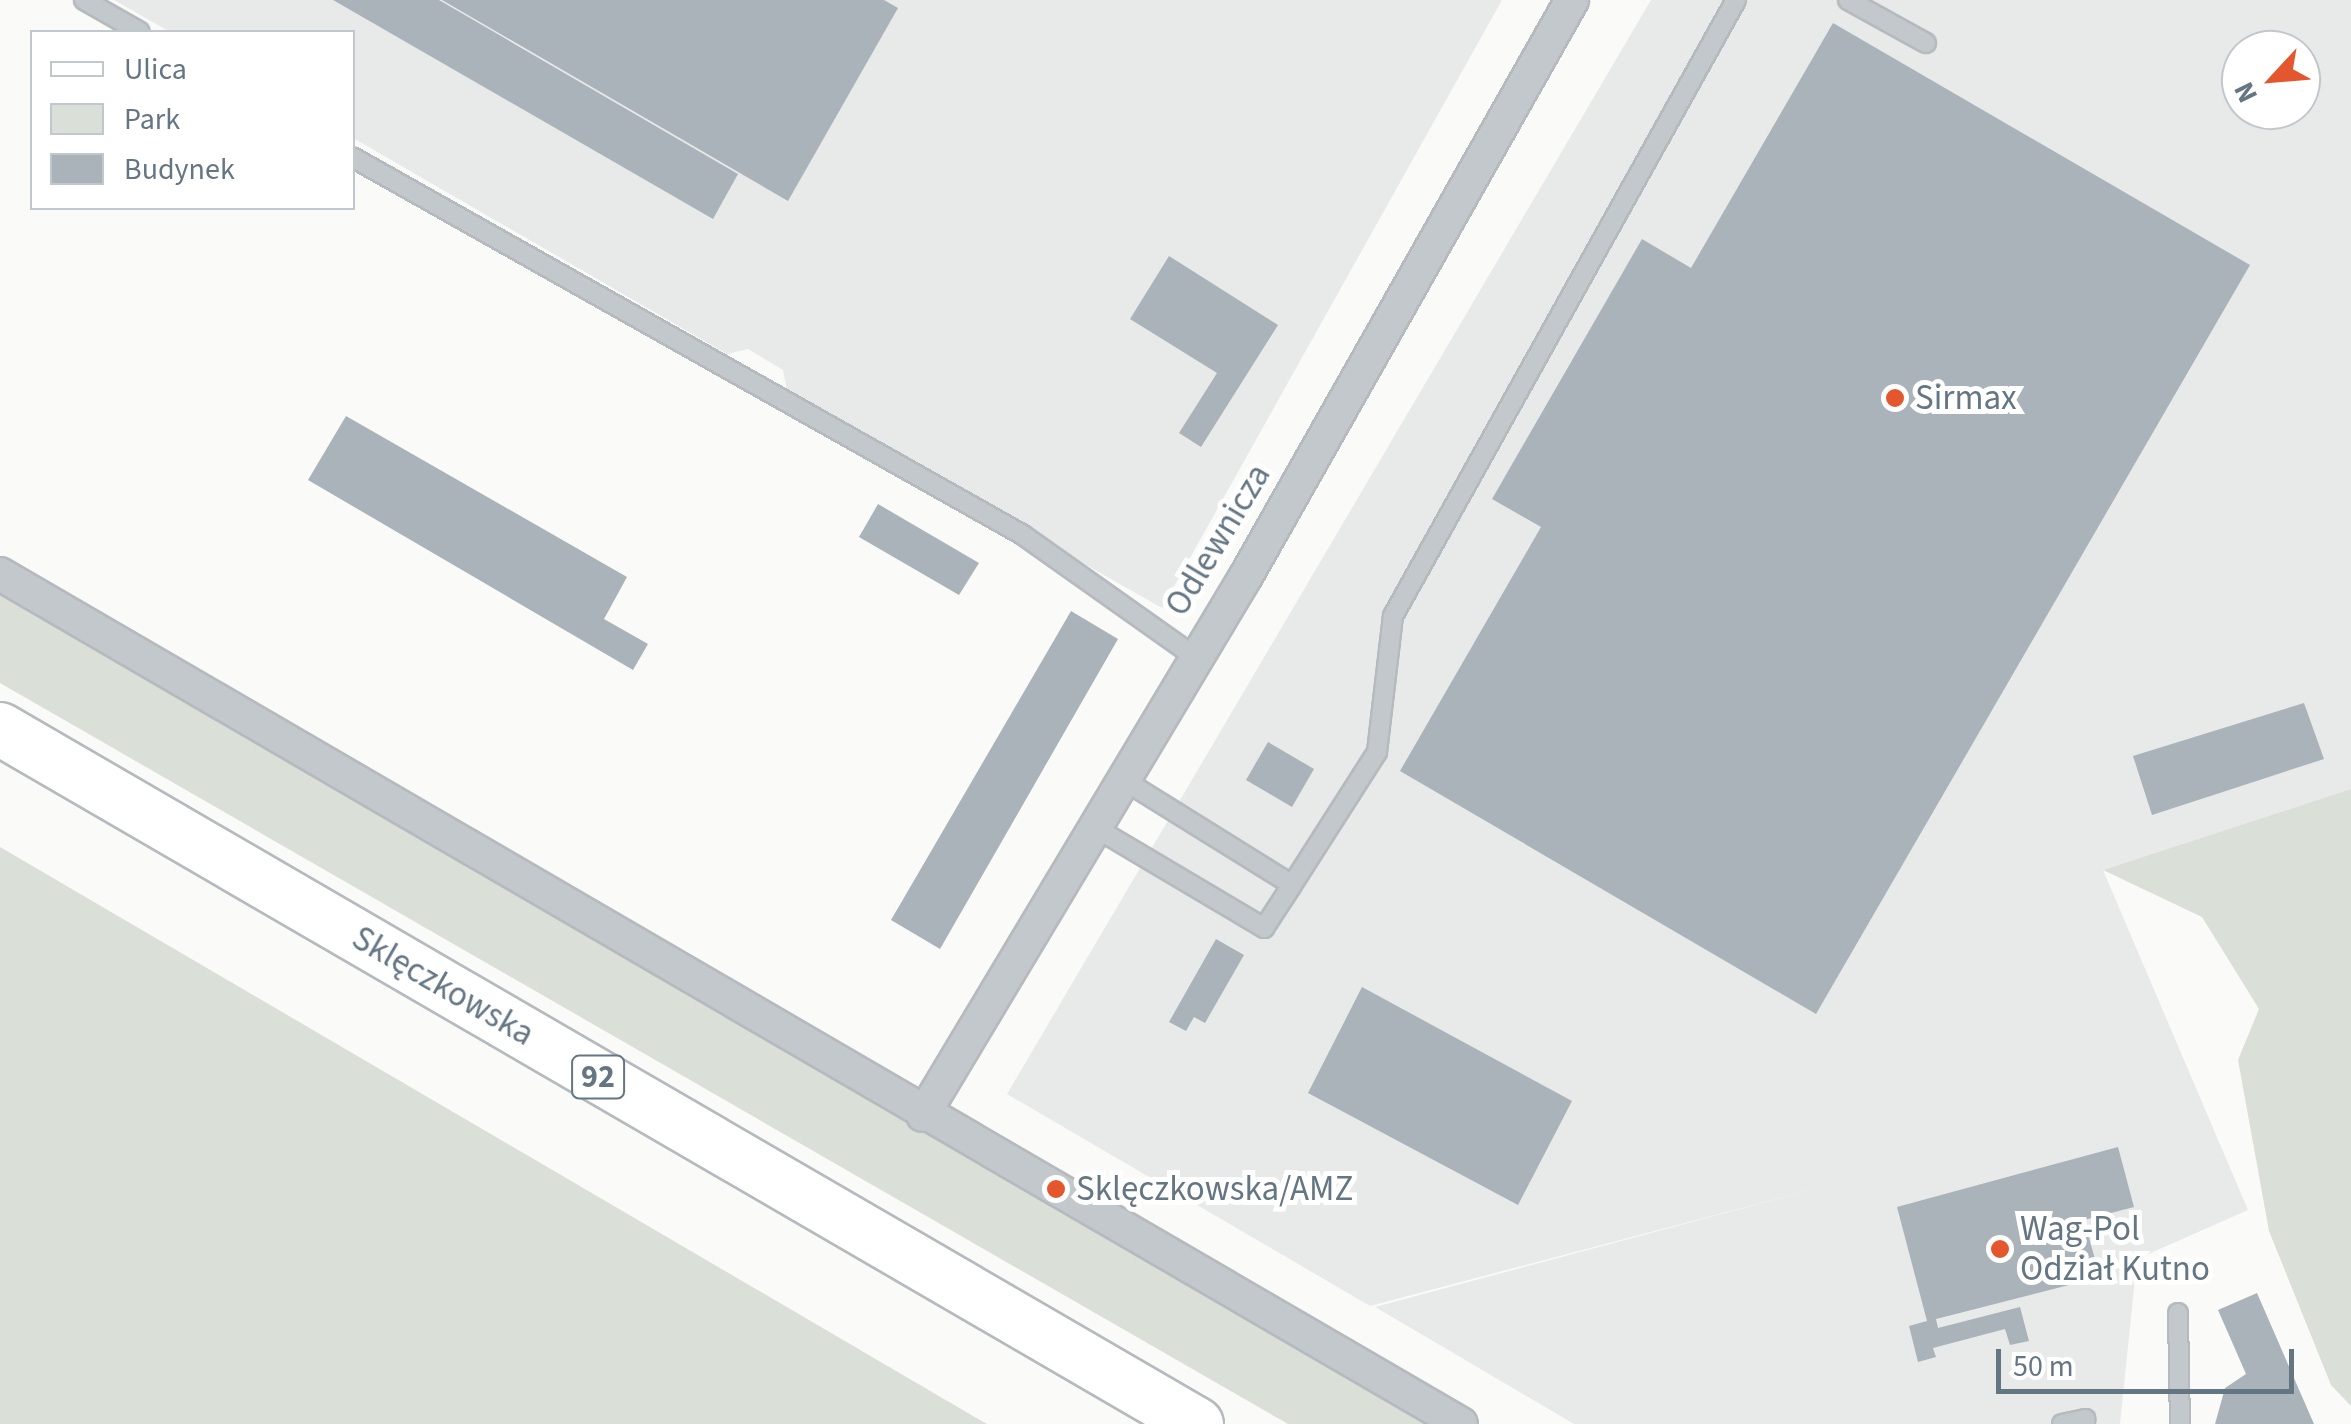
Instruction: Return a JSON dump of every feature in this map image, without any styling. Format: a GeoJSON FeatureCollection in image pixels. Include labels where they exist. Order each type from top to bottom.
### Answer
{"type":"FeatureCollection","features":[{"type":"Feature","properties":{"kind":"main road","name":"Sklęczkowska"},"geometry":{"type":"LineString","coordinates":[[0,729],[1197,1424]]}},
{"type":"Feature","properties":{"kind":"street","name":"Odlewnicza"},"geometry":{"type":"LineString","coordinates":[[923,1115],[1195,657],[1572,0]]}},
{"type":"Feature","properties":{"kind":"street"},"geometry":{"type":"LineString","coordinates":[[0,574],[923,1115],[1461,1424]]}},
{"type":"Feature","properties":{"kind":"lane"},"geometry":{"type":"LineString","coordinates":[[84,0],[136,30]]}},
{"type":"Feature","properties":{"kind":"lane"},"geometry":{"type":"LineString","coordinates":[[1094,827],[1264,928],[1377,752],[1392,616],[1736,0]]}},
{"type":"Feature","properties":{"kind":"lane"},"geometry":{"type":"LineString","coordinates":[[1848,0],[1926,42]]}},
{"type":"Feature","properties":{"kind":"lane"},"geometry":{"type":"LineString","coordinates":[[355,159],[1023,535],[1195,657]]}},
{"type":"Feature","properties":{"kind":"lane"},"geometry":{"type":"LineString","coordinates":[[1122,779],[1292,885]]}},
{"type":"Feature","properties":{"kind":"lane"},"geometry":{"type":"LineString","coordinates":[[2178,1313],[2180,1424]]}},
{"type":"Feature","properties":{"kind":"lane"},"geometry":{"type":"LineString","coordinates":[[2062,1424],[2086,1419],[2085,1424]]}},
{"type":"Feature","properties":{"kind":"shaded area"},"geometry":{"type":"Polygon","coordinates":[[[114,0],[1502,0],[1162,608],[788,396],[783,370],[748,349],[727,354],[355,139],[355,30],[166,30],[114,0]]]}},
{"type":"Feature","properties":{"kind":"shaded area","name":"Sirmax"},"geometry":{"type":"Polygon","coordinates":[[[1651,0],[2351,0],[2351,789],[2103,870],[2248,1210],[2137,1259],[2120,1424],[1574,1424],[1375,1307],[1833,1184],[1370,1306],[1007,1094],[1651,0]]]}},
{"type":"Feature","properties":{"kind":"green space"},"geometry":{"type":"Polygon","coordinates":[[[0,595],[645,963],[1434,1424],[1288,1424],[0,683],[0,595]]]}},
{"type":"Feature","properties":{"kind":"green space"},"geometry":{"type":"Polygon","coordinates":[[[2351,789],[2351,1406],[2331,1385],[2269,1231],[2238,1060],[2259,1009],[2202,917],[2103,870],[2351,789]]]}},
{"type":"Feature","properties":{"kind":"green space"},"geometry":{"type":"Polygon","coordinates":[[[0,847],[973,1416],[987,1424],[0,1424],[0,847]]]}},
{"type":"Feature","properties":{"kind":"building"},"geometry":{"type":"Polygon","coordinates":[[[333,0],[439,0],[738,174],[713,219],[333,0]]]}},
{"type":"Feature","properties":{"kind":"building"},"geometry":{"type":"Polygon","coordinates":[[[442,0],[884,0],[898,8],[788,201],[442,0]]]}},
{"type":"Feature","properties":{"kind":"building","name":"Sirmax"},"geometry":{"type":"Polygon","coordinates":[[[1833,23],[2250,265],[1816,1014],[1400,771],[1541,527],[1492,499],[1642,239],[1691,268],[1833,23]]]}},
{"type":"Feature","properties":{"kind":"building"},"geometry":{"type":"Polygon","coordinates":[[[1169,256],[1278,325],[1201,447],[1179,433],[1217,373],[1130,319],[1169,256]]]}},
{"type":"Feature","properties":{"kind":"building"},"geometry":{"type":"Polygon","coordinates":[[[346,416],[627,577],[604,619],[648,644],[633,670],[308,480],[346,416]]]}},
{"type":"Feature","properties":{"kind":"building"},"geometry":{"type":"Polygon","coordinates":[[[878,504],[979,563],[959,595],[859,537],[878,504]]]}},
{"type":"Feature","properties":{"kind":"building"},"geometry":{"type":"Polygon","coordinates":[[[1071,611],[1118,639],[940,949],[891,920],[1071,611]]]}},
{"type":"Feature","properties":{"kind":"building"},"geometry":{"type":"Polygon","coordinates":[[[2304,703],[2324,759],[2152,815],[2133,756],[2304,703]]]}},
{"type":"Feature","properties":{"kind":"building"},"geometry":{"type":"Polygon","coordinates":[[[1268,742],[1314,769],[1292,807],[1246,780],[1268,742]]]}},
{"type":"Feature","properties":{"kind":"building"},"geometry":{"type":"Polygon","coordinates":[[[1216,939],[1244,955],[1205,1023],[1194,1017],[1186,1031],[1169,1022],[1216,939]]]}},
{"type":"Feature","properties":{"kind":"building"},"geometry":{"type":"Polygon","coordinates":[[[1362,987],[1572,1101],[1518,1205],[1308,1093],[1362,987]]]}},
{"type":"Feature","properties":{"kind":"building","name":"Wag-Pol Odział Kutno"},"geometry":{"type":"Polygon","coordinates":[[[2118,1147],[2134,1207],[2084,1220],[2100,1277],[1936,1319],[1938,1328],[2020,1307],[2029,1341],[2010,1345],[2005,1329],[1933,1348],[1936,1357],[1918,1362],[1909,1326],[1927,1321],[1897,1207],[2118,1147]]]}},
{"type":"Feature","properties":{"kind":"building"},"geometry":{"type":"Polygon","coordinates":[[[2257,1293],[2314,1424],[2215,1424],[2225,1388],[2246,1374],[2218,1310],[2257,1293]]]}},
{"type":"Feature","properties":{"kind":"place","name":"Sirmax"},"geometry":{"type":"Point","coordinates":[1895,398]}},
{"type":"Feature","properties":{"kind":"place","name":"Sklęczkowska/AMZ"},"geometry":{"type":"Point","coordinates":[1056,1189]}},
{"type":"Feature","properties":{"kind":"place","name":"Wag-Pol Odział Kutno"},"geometry":{"type":"Point","coordinates":[2000,1249]}}]}
